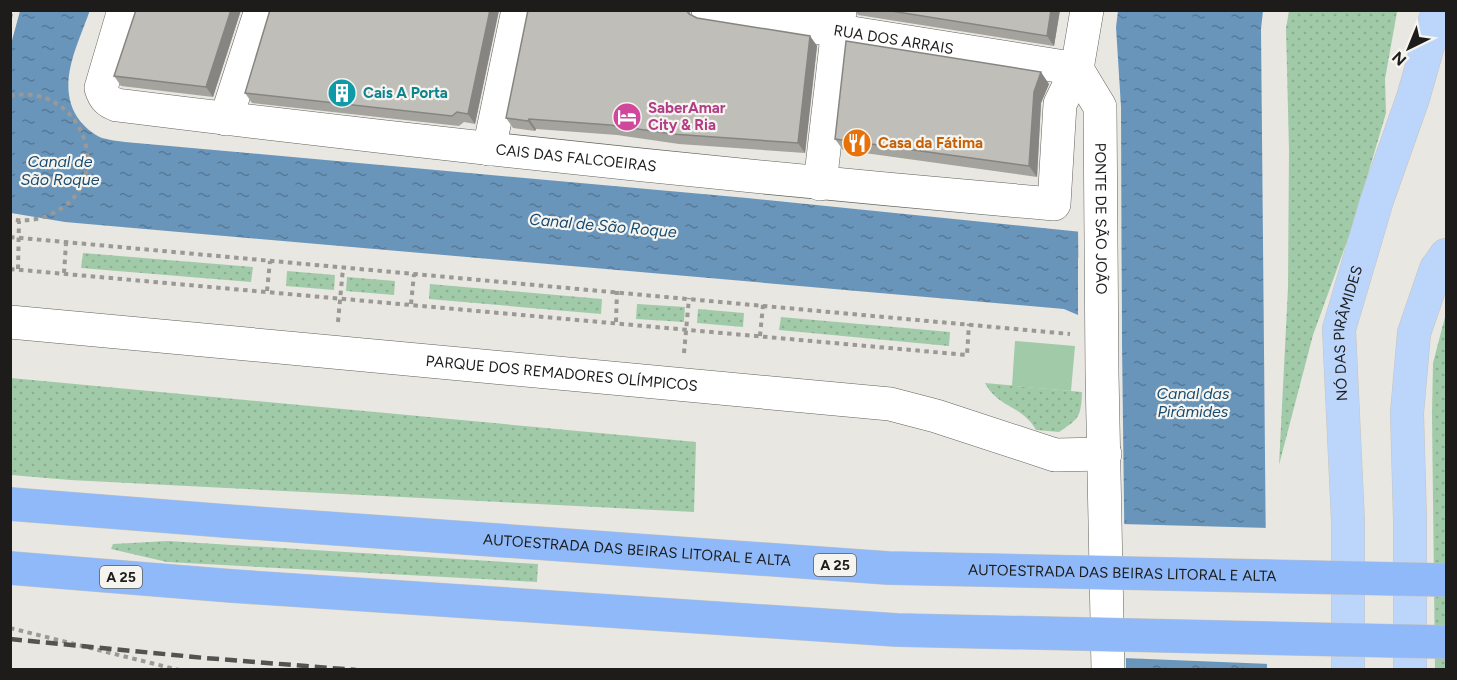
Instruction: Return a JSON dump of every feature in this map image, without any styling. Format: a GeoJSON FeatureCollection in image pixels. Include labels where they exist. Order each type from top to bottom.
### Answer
{"type":"FeatureCollection","features":[{"type":"Feature","properties":{"kind":"highway","name":"AUTOESTRADA DAS BEIRAS LITORAL E ALTA"},"geometry":{"type":"LineString","coordinates":[[10,504],[888,568],[1446,580]]}},
{"type":"Feature","properties":{"kind":"highway","name":"A 25"},"geometry":{"type":"LineString","coordinates":[[10,568],[232,586],[897,630],[1446,642]]}},
{"type":"Feature","properties":{"kind":"main road","name":"NÓ DAS PIRÂMIDES"},"geometry":{"type":"LineString","coordinates":[[1348,669],[1348,501],[1339,329],[1377,200],[1413,98],[1438,10]]}},
{"type":"Feature","properties":{"kind":"main road"},"geometry":{"type":"LineString","coordinates":[[1410,669],[1407,413],[1414,333],[1436,269],[1446,255]]}},
{"type":"Feature","properties":{"kind":"street","name":"CAIS DAS FALCOEIRAS"},"geometry":{"type":"LineString","coordinates":[[124,10],[101,88],[103,96],[109,102],[117,105],[489,149],[820,184],[1054,204],[1060,104],[1077,69]]}},
{"type":"Feature","properties":{"kind":"street"},"geometry":{"type":"LineString","coordinates":[[226,119],[261,10]]}},
{"type":"Feature","properties":{"kind":"street"},"geometry":{"type":"LineString","coordinates":[[489,149],[518,10]]}},
{"type":"Feature","properties":{"kind":"street","name":"RUA DOS ARRAIS"},"geometry":{"type":"LineString","coordinates":[[708,10],[839,20],[1077,69]]}},
{"type":"Feature","properties":{"kind":"street"},"geometry":{"type":"LineString","coordinates":[[1077,69],[1087,10]]}},
{"type":"Feature","properties":{"kind":"street"},"geometry":{"type":"LineString","coordinates":[[820,184],[839,20]]}},
{"type":"Feature","properties":{"kind":"street","name":"PONTE DE SÃO JOÃO"},"geometry":{"type":"LineString","coordinates":[[1077,69],[1100,107],[1102,374],[1108,669]]}},
{"type":"Feature","properties":{"kind":"street","name":"PARQUE DOS REMADORES OLÍMPICOS"},"geometry":{"type":"LineString","coordinates":[[10,322],[890,404],[936,416],[1055,455],[1105,454]]}},
{"type":"Feature","properties":{"kind":"path"},"geometry":{"type":"LineString","coordinates":[[10,18],[12,10]]}},
{"type":"Feature","properties":{"kind":"path"},"geometry":{"type":"LineString","coordinates":[[10,96],[31,94],[48,98],[62,107],[75,118],[85,137],[88,158],[84,179],[74,197],[67,204],[40,219],[19,221],[10,219]]}},
{"type":"Feature","properties":{"kind":"path"},"geometry":{"type":"LineString","coordinates":[[18,269],[19,221]]}},
{"type":"Feature","properties":{"kind":"path"},"geometry":{"type":"LineString","coordinates":[[10,237],[1079,334]]}},
{"type":"Feature","properties":{"kind":"path"},"geometry":{"type":"LineString","coordinates":[[64,273],[66,243]]}},
{"type":"Feature","properties":{"kind":"path"},"geometry":{"type":"LineString","coordinates":[[267,291],[270,261]]}},
{"type":"Feature","properties":{"kind":"path"},"geometry":{"type":"LineString","coordinates":[[10,268],[967,356],[969,324]]}},
{"type":"Feature","properties":{"kind":"path"},"geometry":{"type":"LineString","coordinates":[[337,327],[343,268]]}},
{"type":"Feature","properties":{"kind":"path"},"geometry":{"type":"LineString","coordinates":[[411,304],[414,274]]}},
{"type":"Feature","properties":{"kind":"path"},"geometry":{"type":"LineString","coordinates":[[616,322],[618,291]]}},
{"type":"Feature","properties":{"kind":"path"},"geometry":{"type":"LineString","coordinates":[[684,359],[689,298]]}},
{"type":"Feature","properties":{"kind":"path"},"geometry":{"type":"LineString","coordinates":[[760,336],[763,305]]}},
{"type":"Feature","properties":{"kind":"path"},"geometry":{"type":"LineString","coordinates":[[10,628],[179,669]]}},
{"type":"Feature","properties":{"kind":"green space"},"geometry":{"type":"Polygon","coordinates":[[[1289,11],[1397,12],[1385,79],[1386,113],[1353,225],[1313,335],[1279,465],[1288,288],[1289,150],[1286,28],[1289,11]]]}},
{"type":"Feature","properties":{"kind":"green space"},"geometry":{"type":"Polygon","coordinates":[[[83,253],[253,267],[251,282],[81,268],[83,253]]]}},
{"type":"Feature","properties":{"kind":"green space"},"geometry":{"type":"Polygon","coordinates":[[[287,271],[335,275],[334,290],[286,286],[287,271]]]}},
{"type":"Feature","properties":{"kind":"green space"},"geometry":{"type":"Polygon","coordinates":[[[347,277],[395,281],[394,295],[346,291],[347,277]]]}},
{"type":"Feature","properties":{"kind":"green space"},"geometry":{"type":"Polygon","coordinates":[[[430,284],[602,299],[601,314],[429,299],[430,284]]]}},
{"type":"Feature","properties":{"kind":"green space"},"geometry":{"type":"Polygon","coordinates":[[[637,304],[685,307],[684,322],[636,319],[637,304]]]}},
{"type":"Feature","properties":{"kind":"green space"},"geometry":{"type":"Polygon","coordinates":[[[698,309],[744,313],[743,327],[697,323],[698,309]]]}},
{"type":"Feature","properties":{"kind":"green space"},"geometry":{"type":"Polygon","coordinates":[[[1446,313],[1446,669],[1435,669],[1433,363],[1446,313]]]}},
{"type":"Feature","properties":{"kind":"green space"},"geometry":{"type":"Polygon","coordinates":[[[781,317],[950,332],[949,346],[779,330],[781,317]]]}},
{"type":"Feature","properties":{"kind":"green space"},"geometry":{"type":"Polygon","coordinates":[[[1015,341],[1075,346],[1071,391],[1012,386],[1015,341]]]}},
{"type":"Feature","properties":{"kind":"green space"},"geometry":{"type":"Polygon","coordinates":[[[11,378],[696,442],[694,512],[70,480],[11,475],[11,378]]]}},
{"type":"Feature","properties":{"kind":"green space"},"geometry":{"type":"Polygon","coordinates":[[[985,383],[1082,392],[1080,412],[1071,424],[1059,432],[1036,430],[1024,416],[996,397],[985,383]]]}},
{"type":"Feature","properties":{"kind":"green space"},"geometry":{"type":"Polygon","coordinates":[[[168,541],[538,564],[537,582],[167,562],[111,549],[113,544],[168,541]]]}},
{"type":"Feature","properties":{"kind":"water"},"geometry":{"type":"Polygon","coordinates":[[[90,10],[71,66],[69,94],[72,108],[80,121],[93,133],[105,139],[747,198],[1121,236],[1121,107],[1116,27],[1118,11],[1263,11],[1261,29],[1267,669],[1126,669],[1121,261],[1078,258],[1078,315],[1064,309],[65,222],[11,213],[11,44],[20,11],[90,10]]]}},
{"type":"Feature","properties":{"kind":"pier"},"geometry":{"type":"Polygon","coordinates":[[[1118,107],[1121,107],[1122,374],[1119,374],[1118,264],[1081,261],[1081,315],[1079,318],[1078,228],[1119,233],[1118,107]]]}},
{"type":"Feature","properties":{"kind":"pier"},"geometry":{"type":"Polygon","coordinates":[[[1121,524],[1269,528],[1270,664],[1123,658],[1121,524]]]}},
{"type":"Feature","properties":{"kind":"building"},"geometry":{"type":"Polygon","coordinates":[[[136,10],[231,10],[206,87],[114,76],[136,10]]]}},
{"type":"Feature","properties":{"kind":"building"},"geometry":{"type":"Polygon","coordinates":[[[270,10],[490,10],[468,114],[457,112],[452,116],[245,93],[270,10]]]}},
{"type":"Feature","properties":{"kind":"building"},"geometry":{"type":"Polygon","coordinates":[[[528,10],[686,10],[697,18],[810,36],[798,143],[672,134],[610,125],[506,118],[528,10]]]}},
{"type":"Feature","properties":{"kind":"building"},"geometry":{"type":"Polygon","coordinates":[[[885,10],[1051,10],[1047,36],[885,10]]]}},
{"type":"Feature","properties":{"kind":"building"},"geometry":{"type":"Polygon","coordinates":[[[846,41],[1041,72],[1034,92],[1029,166],[835,139],[846,41]]]}},
{"type":"Feature","properties":{"kind":"railway"},"geometry":{"type":"LineString","coordinates":[[10,639],[356,670]]}},
{"type":"Feature","properties":{"kind":"place","name":"Cais A Porta"},"geometry":{"type":"Point","coordinates":[342,93]}},
{"type":"Feature","properties":{"kind":"place","name":"SaberAmar City & Ria"},"geometry":{"type":"Point","coordinates":[627,117]}},
{"type":"Feature","properties":{"kind":"place","name":"Casa da Fátima"},"geometry":{"type":"Point","coordinates":[857,143]}},
{"type":"Feature","properties":{"kind":"water label","name":"Canal de São Roque"},"geometry":{"type":"Point","coordinates":[60,170]}},
{"type":"Feature","properties":{"kind":"water label","name":"Canal de São Roque"},"geometry":{"type":"Point","coordinates":[603,225]}},
{"type":"Feature","properties":{"kind":"water label","name":"Canal das Pirâmides"},"geometry":{"type":"Point","coordinates":[1193,402]}}]}
